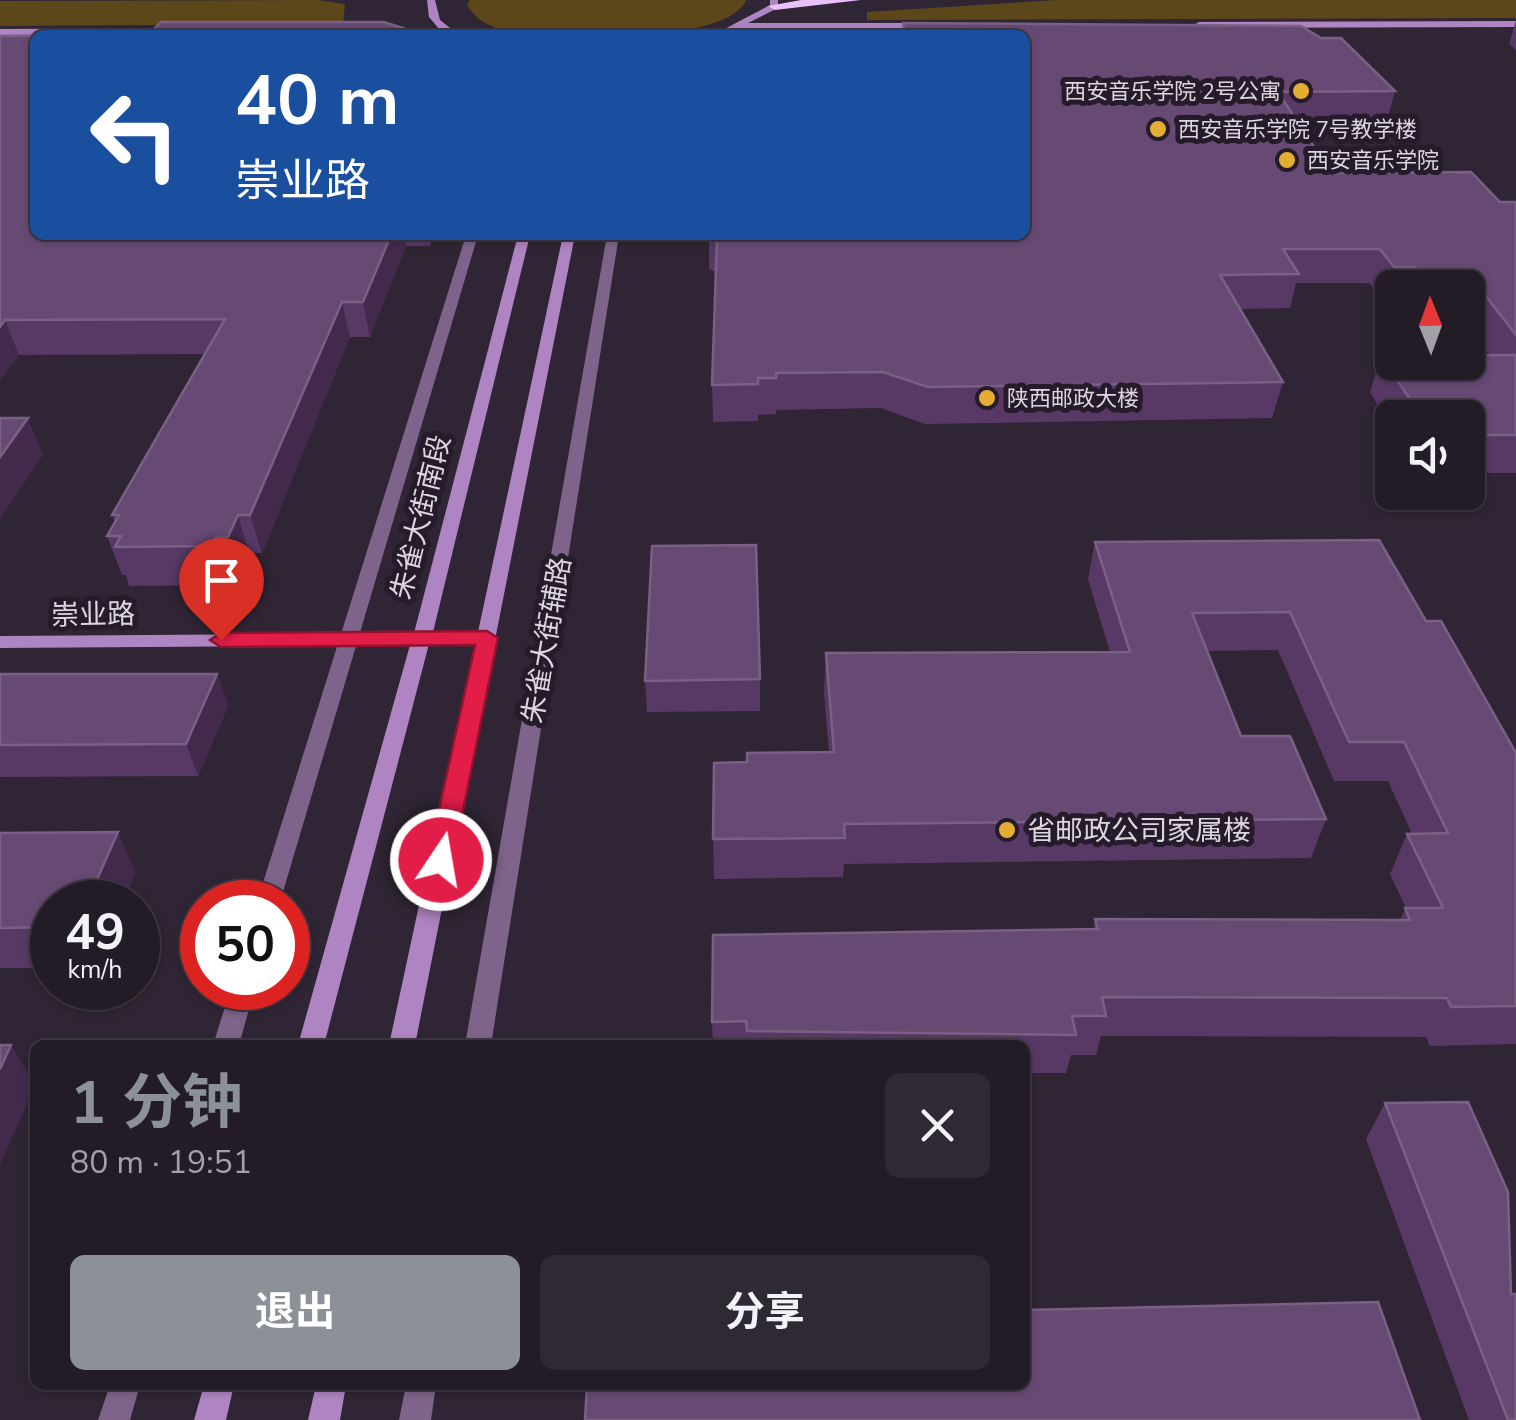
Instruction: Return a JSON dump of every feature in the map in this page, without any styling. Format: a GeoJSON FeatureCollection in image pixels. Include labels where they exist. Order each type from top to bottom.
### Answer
{"type":"FeatureCollection","features":[{"type":"Feature","properties":{"kind":"highway"},"geometry":{"type":"LineString","coordinates":[[774,3],[854,0]]}},
{"type":"Feature","properties":{"kind":"main road"},"geometry":{"type":"LineString","coordinates":[[431,0],[430,13],[438,27],[445,30]]}},
{"type":"Feature","properties":{"kind":"main road"},"geometry":{"type":"LineString","coordinates":[[731,30],[774,3]]}},
{"type":"Feature","properties":{"kind":"main road"},"geometry":{"type":"LineString","coordinates":[[1178,25],[1516,24]]}},
{"type":"Feature","properties":{"kind":"main road"},"geometry":{"type":"LineString","coordinates":[[742,26],[940,26]]}},
{"type":"Feature","properties":{"kind":"main road"},"geometry":{"type":"LineString","coordinates":[[0,32],[30,32]]}},
{"type":"Feature","properties":{"kind":"main road","name":"朱雀大街南段"},"geometry":{"type":"LineString","coordinates":[[313,1040],[422,639],[523,240]]}},
{"type":"Feature","properties":{"kind":"main road"},"geometry":{"type":"LineString","coordinates":[[403,1040],[568,240]]}},
{"type":"Feature","properties":{"kind":"main road","name":"崇业路"},"geometry":{"type":"LineString","coordinates":[[0,642],[487,638]]}},
{"type":"Feature","properties":{"kind":"main road"},"geometry":{"type":"LineString","coordinates":[[210,1420],[218,1390]]}},
{"type":"Feature","properties":{"kind":"main road"},"geometry":{"type":"LineString","coordinates":[[324,1420],[330,1390]]}},
{"type":"Feature","properties":{"kind":"street"},"geometry":{"type":"LineString","coordinates":[[275,880],[470,240]]}},
{"type":"Feature","properties":{"kind":"street","name":"朱雀大街辅路"},"geometry":{"type":"LineString","coordinates":[[479,1040],[612,240]]}},
{"type":"Feature","properties":{"kind":"street"},"geometry":{"type":"LineString","coordinates":[[227,1040],[236,1010]]}},
{"type":"Feature","properties":{"kind":"street"},"geometry":{"type":"LineString","coordinates":[[114,1420],[123,1390]]}},
{"type":"Feature","properties":{"kind":"street"},"geometry":{"type":"LineString","coordinates":[[415,1420],[420,1390]]}},
{"type":"Feature","properties":{"kind":"shaded area"},"geometry":{"type":"Polygon","coordinates":[[[317,0],[345,4],[343,24],[0,26],[0,1],[317,0]]]}},
{"type":"Feature","properties":{"kind":"shaded area"},"geometry":{"type":"Polygon","coordinates":[[[470,0],[746,0],[732,15],[685,30],[504,30],[483,22],[467,5],[470,0]]]}},
{"type":"Feature","properties":{"kind":"shaded area"},"geometry":{"type":"Polygon","coordinates":[[[1056,0],[1516,0],[1516,18],[867,20],[867,12],[1056,0]]]}},
{"type":"Feature","properties":{"kind":"building"},"geometry":{"type":"Polygon","coordinates":[[[161,22],[384,22],[409,30],[153,30],[161,22]]]}},
{"type":"Feature","properties":{"kind":"building"},"geometry":{"type":"Polygon","coordinates":[[[903,23],[1301,26],[1321,38],[1341,38],[1395,91],[1278,92],[1331,173],[1471,172],[1500,202],[1516,202],[1516,335],[1485,295],[1485,270],[1394,267],[1380,249],[1283,249],[1299,274],[1220,275],[1283,382],[928,387],[883,372],[776,373],[776,378],[758,378],[758,384],[712,385],[717,240],[1030,240],[1030,30],[905,30],[903,23]]]}},
{"type":"Feature","properties":{"kind":"building"},"geometry":{"type":"Polygon","coordinates":[[[0,36],[30,36],[30,240],[389,240],[363,302],[342,302],[250,515],[238,515],[228,537],[216,537],[212,546],[115,547],[121,536],[107,536],[119,515],[112,515],[225,319],[5,320],[0,327],[0,36]]]}},
{"type":"Feature","properties":{"kind":"building"},"geometry":{"type":"Polygon","coordinates":[[[1485,355],[1516,355],[1516,435],[1485,435],[1485,400],[1411,400],[1397,380],[1485,380],[1485,355]]]}},
{"type":"Feature","properties":{"kind":"building"},"geometry":{"type":"Polygon","coordinates":[[[0,418],[28,418],[0,457],[0,418]]]}},
{"type":"Feature","properties":{"kind":"building"},"geometry":{"type":"Polygon","coordinates":[[[1379,540],[1426,621],[1441,621],[1516,753],[1516,1006],[1451,1007],[1447,998],[1102,997],[1106,1016],[1072,1016],[1076,1035],[747,1031],[746,1021],[712,1022],[713,935],[1098,929],[1095,919],[1410,920],[1405,908],[1443,908],[1407,834],[1448,833],[1404,742],[1349,742],[1290,612],[1192,613],[1241,736],[1290,736],[1326,819],[844,824],[845,838],[713,839],[714,763],[747,762],[747,753],[834,752],[826,653],[1130,652],[1095,542],[1379,540]]]}},
{"type":"Feature","properties":{"kind":"building"},"geometry":{"type":"Polygon","coordinates":[[[756,545],[760,679],[645,681],[652,546],[756,545]]]}},
{"type":"Feature","properties":{"kind":"building"},"geometry":{"type":"Polygon","coordinates":[[[0,674],[217,674],[186,744],[0,745],[0,674]]]}},
{"type":"Feature","properties":{"kind":"building"},"geometry":{"type":"Polygon","coordinates":[[[118,832],[97,880],[30,880],[30,927],[0,928],[0,833],[118,832]]]}},
{"type":"Feature","properties":{"kind":"building"},"geometry":{"type":"Polygon","coordinates":[[[0,1045],[11,1045],[0,1069],[0,1045]]]}},
{"type":"Feature","properties":{"kind":"building"},"geometry":{"type":"Polygon","coordinates":[[[1468,1102],[1508,1192],[1511,1294],[1516,1294],[1516,1420],[1508,1420],[1385,1103],[1468,1102]]]}},
{"type":"Feature","properties":{"kind":"building"},"geometry":{"type":"Polygon","coordinates":[[[1378,1302],[1420,1420],[585,1420],[587,1390],[1030,1390],[1030,1310],[1378,1302]]]}},
{"type":"Feature","properties":{"kind":"place","name":"西安音乐学院 2号公寓"},"geometry":{"type":"Point","coordinates":[1301,91]}},
{"type":"Feature","properties":{"kind":"place","name":"西安音乐学院 7号教学楼"},"geometry":{"type":"Point","coordinates":[1158,129]}},
{"type":"Feature","properties":{"kind":"place","name":"西安音乐学院"},"geometry":{"type":"Point","coordinates":[1287,160]}},
{"type":"Feature","properties":{"kind":"place","name":"陕西邮政大楼"},"geometry":{"type":"Point","coordinates":[987,398]}},
{"type":"Feature","properties":{"kind":"place","name":"省邮政公司家属楼"},"geometry":{"type":"Point","coordinates":[1007,830]}},
{"type":"Feature","properties":{"kind":"route"},"geometry":{"type":"LineString","coordinates":[[221,640],[487,638],[441,860]]}}]}
